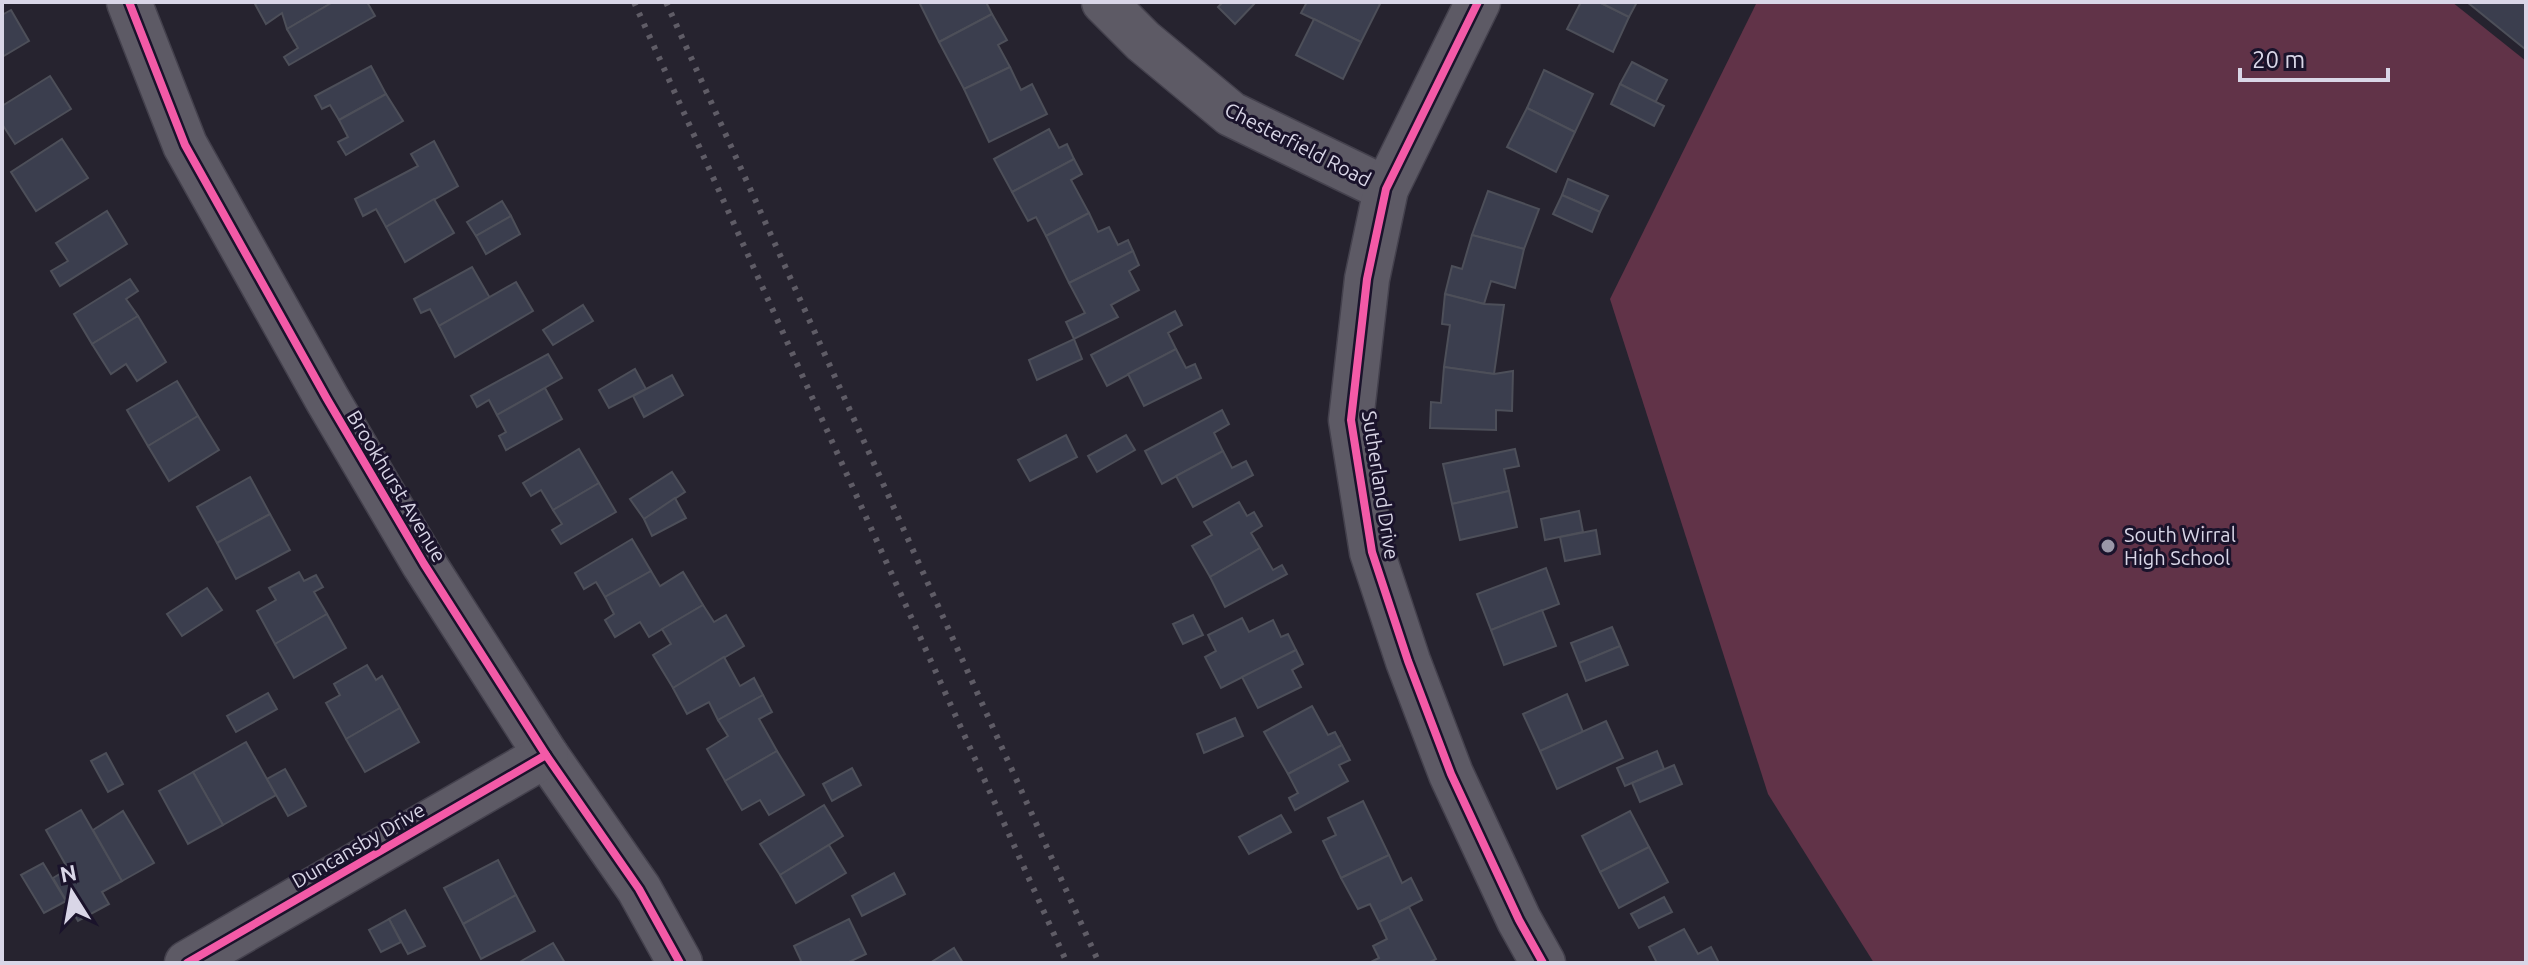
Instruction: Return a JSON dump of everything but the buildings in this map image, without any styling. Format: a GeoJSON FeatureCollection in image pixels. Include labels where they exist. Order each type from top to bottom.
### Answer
{"type":"FeatureCollection","features":[{"type":"Feature","properties":{"kind":"street","name":"Brookhurst Avenue"},"geometry":{"type":"LineString","coordinates":[[129,2],[185,145],[327,399],[400,523],[546,755],[639,889],[680,963]]}},
{"type":"Feature","properties":{"kind":"street","name":"Chesterfield Road"},"geometry":{"type":"LineString","coordinates":[[1104,2],[1143,41],[1231,114],[1386,189]]}},
{"type":"Feature","properties":{"kind":"street","name":"Sutherland Drive"},"geometry":{"type":"LineString","coordinates":[[1478,2],[1386,189],[1367,279],[1351,420],[1372,552],[1408,661],[1451,774],[1519,920],[1543,963]]}},
{"type":"Feature","properties":{"kind":"street","name":"Duncansby Drive"},"geometry":{"type":"LineString","coordinates":[[187,963],[546,755]]}},
{"type":"Feature","properties":{"kind":"shaded area","name":"South Wirral High School"},"geometry":{"type":"Polygon","coordinates":[[[1757,2],[2452,2],[2526,61],[2526,963],[1874,963],[1768,794],[1610,299],[1757,2]]]}},
{"type":"Feature","properties":{"kind":"railway"},"geometry":{"type":"LineString","coordinates":[[634,2],[1067,963]]}},
{"type":"Feature","properties":{"kind":"railway"},"geometry":{"type":"LineString","coordinates":[[666,2],[1099,963]]}},
{"type":"Feature","properties":{"kind":"cycle path"},"geometry":{"type":"LineString","coordinates":[[129,2],[185,145],[327,399],[424,564],[546,755],[639,889],[680,963]]}},
{"type":"Feature","properties":{"kind":"cycle path"},"geometry":{"type":"LineString","coordinates":[[1478,2],[1386,189],[1367,279],[1351,420],[1372,552],[1408,661],[1451,774],[1519,920],[1543,963]]}},
{"type":"Feature","properties":{"kind":"cycle path"},"geometry":{"type":"LineString","coordinates":[[187,963],[546,755]]}},
{"type":"Feature","properties":{"kind":"place","name":"South Wirral High School"},"geometry":{"type":"Point","coordinates":[2108,546]}}]}
